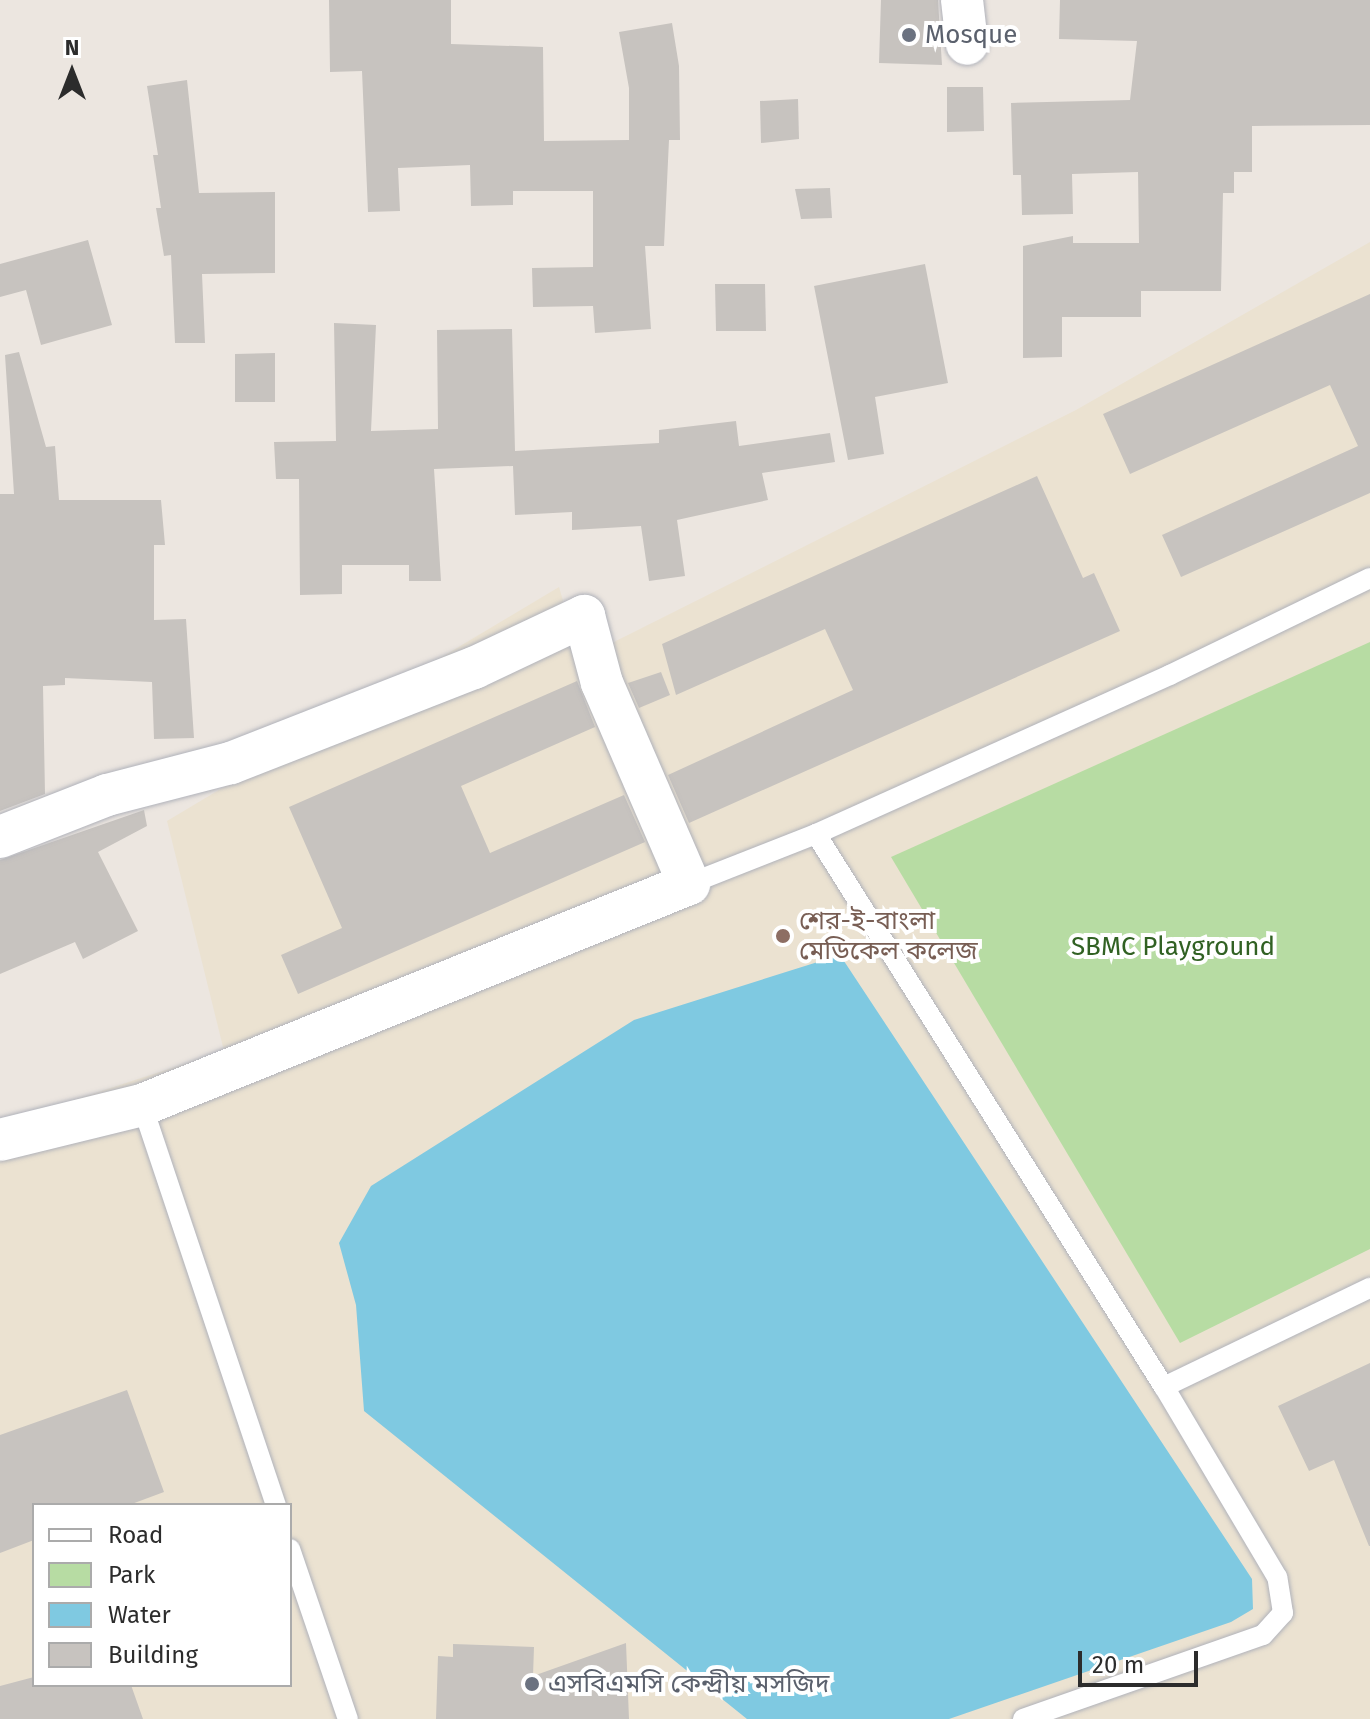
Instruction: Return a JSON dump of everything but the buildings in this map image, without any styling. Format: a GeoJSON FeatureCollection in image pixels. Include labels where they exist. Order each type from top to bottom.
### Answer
{"type":"FeatureCollection","features":[{"type":"Feature","properties":{"kind":"street"},"geometry":{"type":"LineString","coordinates":[[962,0],[967,44]]}},
{"type":"Feature","properties":{"kind":"street"},"geometry":{"type":"LineString","coordinates":[[0,837],[107,795],[231,763],[474,668],[584,616],[602,683],[689,884],[142,1105],[0,1140]]}},
{"type":"Feature","properties":{"kind":"lane"},"geometry":{"type":"LineString","coordinates":[[689,884],[816,834],[1370,578]]}},
{"type":"Feature","properties":{"kind":"lane"},"geometry":{"type":"LineString","coordinates":[[816,834],[1164,1387],[1277,1577],[1283,1613],[1263,1635],[1023,1719]]}},
{"type":"Feature","properties":{"kind":"lane"},"geometry":{"type":"LineString","coordinates":[[142,1105],[275,1503]]}},
{"type":"Feature","properties":{"kind":"lane"},"geometry":{"type":"LineString","coordinates":[[1164,1387],[1370,1288]]}},
{"type":"Feature","properties":{"kind":"lane"},"geometry":{"type":"LineString","coordinates":[[292,1555],[348,1719]]}},
{"type":"Feature","properties":{"kind":"shaded area","name":"শের-ই-বাংলা মেডিকেল কলেজ"},"geometry":{"type":"Polygon","coordinates":[[[1370,242],[1370,1719],[0,1719],[0,1124],[224,1051],[167,821],[559,587],[580,659],[1076,410],[1370,242]]]}},
{"type":"Feature","properties":{"kind":"green space","name":"SBMC Playground"},"geometry":{"type":"Polygon","coordinates":[[[1370,642],[1370,1249],[1180,1343],[891,857],[1370,642]]]}},
{"type":"Feature","properties":{"kind":"water"},"geometry":{"type":"Polygon","coordinates":[[[840,955],[1252,1579],[1253,1609],[1231,1622],[949,1719],[747,1719],[364,1411],[356,1305],[339,1243],[371,1186],[634,1020],[840,955]]]}},
{"type":"Feature","properties":{"kind":"place","name":"Mosque"},"geometry":{"type":"Point","coordinates":[909,35]}},
{"type":"Feature","properties":{"kind":"place","name":"শের-ই-বাংলা মেডিকেল কলেজ"},"geometry":{"type":"Point","coordinates":[783,936]}},
{"type":"Feature","properties":{"kind":"place","name":"এসবিএমসি কেন্দ্রীয় মসজিদ"},"geometry":{"type":"Point","coordinates":[532,1684]}}]}
